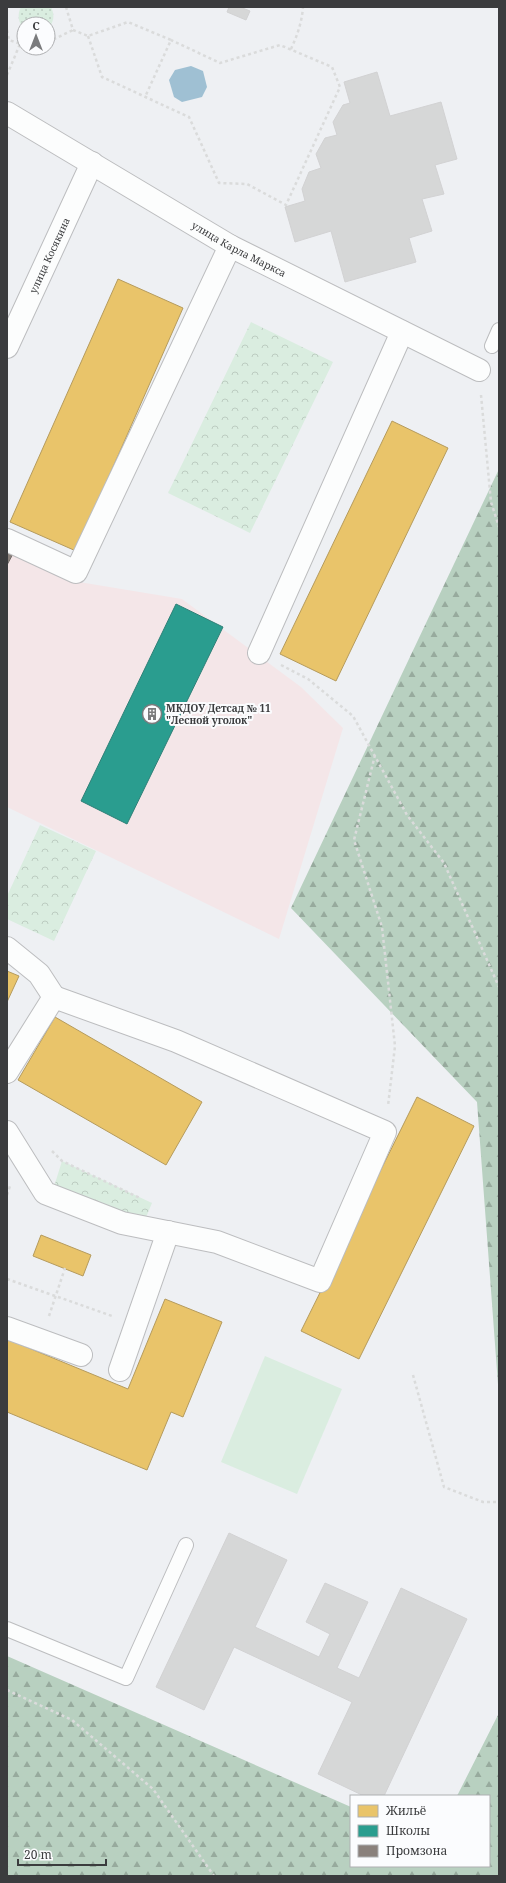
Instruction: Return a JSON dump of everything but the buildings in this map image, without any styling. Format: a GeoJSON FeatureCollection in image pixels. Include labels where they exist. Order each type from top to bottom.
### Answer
{"type":"FeatureCollection","features":[{"type":"Feature","properties":{"kind":"street","name":"улица Карла Маркса"},"geometry":{"type":"LineString","coordinates":[[7,113],[230,246],[479,370]]}},
{"type":"Feature","properties":{"kind":"street","name":"улица Косякина"},"geometry":{"type":"LineString","coordinates":[[8,343],[92,163]]}},
{"type":"Feature","properties":{"kind":"street"},"geometry":{"type":"LineString","coordinates":[[7,540],[76,572],[230,246]]}},
{"type":"Feature","properties":{"kind":"street"},"geometry":{"type":"LineString","coordinates":[[259,653],[402,332]]}},
{"type":"Feature","properties":{"kind":"street"},"geometry":{"type":"LineString","coordinates":[[7,948],[39,974],[54,998],[176,1042],[386,1132],[320,1281],[217,1242],[122,1223],[45,1193],[7,1132]]}},
{"type":"Feature","properties":{"kind":"street"},"geometry":{"type":"LineString","coordinates":[[7,1072],[54,998]]}},
{"type":"Feature","properties":{"kind":"street"},"geometry":{"type":"LineString","coordinates":[[120,1370],[168,1232]]}},
{"type":"Feature","properties":{"kind":"street"},"geometry":{"type":"LineString","coordinates":[[7,1328],[81,1355]]}},
{"type":"Feature","properties":{"kind":"lane"},"geometry":{"type":"LineString","coordinates":[[492,346],[499,330]]}},
{"type":"Feature","properties":{"kind":"lane"},"geometry":{"type":"LineString","coordinates":[[7,1629],[126,1678],[186,1545]]}},
{"type":"Feature","properties":{"kind":"path"},"geometry":{"type":"LineString","coordinates":[[66,7],[74,30],[88,36],[128,22],[220,63],[280,45],[332,68],[340,87],[286,205],[247,184],[219,183],[189,117],[102,77],[88,36]]}},
{"type":"Feature","properties":{"kind":"path"},"geometry":{"type":"LineString","coordinates":[[291,49],[297,37],[303,7]]}},
{"type":"Feature","properties":{"kind":"path"},"geometry":{"type":"LineString","coordinates":[[7,30],[9,40],[16,43]]}},
{"type":"Feature","properties":{"kind":"path"},"geometry":{"type":"LineString","coordinates":[[56,38],[74,30]]}},
{"type":"Feature","properties":{"kind":"path"},"geometry":{"type":"LineString","coordinates":[[145,97],[171,40]]}},
{"type":"Feature","properties":{"kind":"path"},"geometry":{"type":"LineString","coordinates":[[7,75],[16,54]]}},
{"type":"Feature","properties":{"kind":"path"},"geometry":{"type":"LineString","coordinates":[[479,370],[491,502],[499,527]]}},
{"type":"Feature","properties":{"kind":"path"},"geometry":{"type":"LineString","coordinates":[[259,653],[308,679],[353,716],[407,815],[444,863],[499,986]]}},
{"type":"Feature","properties":{"kind":"path"},"geometry":{"type":"LineString","coordinates":[[375,755],[354,840],[382,927],[395,1046],[386,1132]]}},
{"type":"Feature","properties":{"kind":"path"},"geometry":{"type":"LineString","coordinates":[[51,1150],[62,1161],[145,1200]]}},
{"type":"Feature","properties":{"kind":"path"},"geometry":{"type":"LineString","coordinates":[[48,1318],[65,1268]]}},
{"type":"Feature","properties":{"kind":"path"},"geometry":{"type":"LineString","coordinates":[[7,1279],[136,1325]]}},
{"type":"Feature","properties":{"kind":"path"},"geometry":{"type":"LineString","coordinates":[[413,1375],[444,1487],[483,1502],[499,1502]]}},
{"type":"Feature","properties":{"kind":"path"},"geometry":{"type":"LineString","coordinates":[[7,1690],[72,1720],[153,1789],[214,1876]]}},
{"type":"Feature","properties":{"kind":"shaded area"},"geometry":{"type":"Polygon","coordinates":[[[14,552],[79,582],[182,599],[301,687],[343,728],[279,939],[7,807],[7,565],[14,552]]]}},
{"type":"Feature","properties":{"kind":"green space"},"geometry":{"type":"Polygon","coordinates":[[[21,7],[51,7],[53,16],[19,16],[21,7]]]}},
{"type":"Feature","properties":{"kind":"green space"},"geometry":{"type":"Polygon","coordinates":[[[251,322],[333,362],[250,533],[168,493],[251,322]]]}},
{"type":"Feature","properties":{"kind":"green space"},"geometry":{"type":"Polygon","coordinates":[[[499,469],[499,1398],[477,1102],[291,908],[499,469]]]}},
{"type":"Feature","properties":{"kind":"green space"},"geometry":{"type":"Polygon","coordinates":[[[40,825],[96,851],[54,941],[7,919],[7,896],[40,825]]]}},
{"type":"Feature","properties":{"kind":"green space"},"geometry":{"type":"Polygon","coordinates":[[[62,1161],[152,1203],[144,1222],[52,1193],[62,1161]]]}},
{"type":"Feature","properties":{"kind":"green space"},"geometry":{"type":"Polygon","coordinates":[[[265,1356],[342,1389],[297,1494],[221,1462],[265,1356]]]}},
{"type":"Feature","properties":{"kind":"green space"},"geometry":{"type":"Polygon","coordinates":[[[7,1656],[350,1807],[350,1867],[490,1867],[490,1795],[458,1795],[499,1713],[499,1876],[7,1876],[7,1656]]]}},
{"type":"Feature","properties":{"kind":"water"},"geometry":{"type":"Polygon","coordinates":[[[191,66],[203,71],[207,87],[202,97],[182,102],[174,97],[169,80],[175,70],[191,66]]]}},
{"type":"Feature","properties":{"kind":"place","name":"МКДОУ Детсад № 11 \"Лесной уголок\""},"geometry":{"type":"Point","coordinates":[152,714]}}]}
